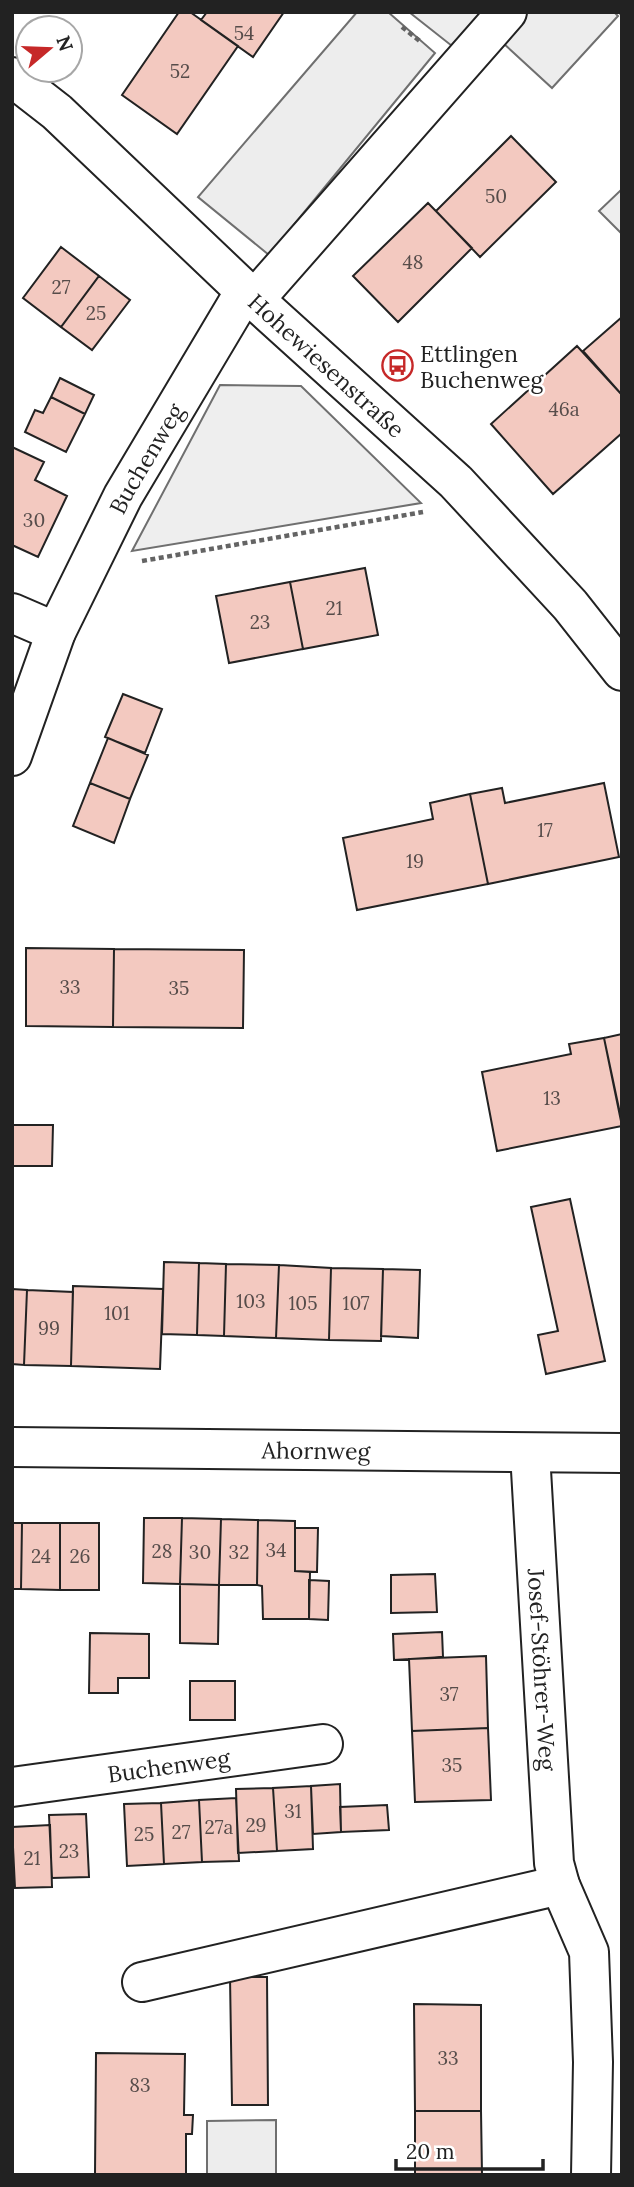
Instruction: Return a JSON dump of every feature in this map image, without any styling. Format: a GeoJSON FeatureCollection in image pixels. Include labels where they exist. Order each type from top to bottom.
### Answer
{"type":"FeatureCollection","features":[{"type":"Feature","properties":{"kind":"street","name":"Buchenweg"},"geometry":{"type":"LineString","coordinates":[[12,756],[56,632],[123,496],[250,295],[507,12]]}},
{"type":"Feature","properties":{"kind":"street","name":"Hohewiesenstraße"},"geometry":{"type":"LineString","coordinates":[[12,77],[57,112],[250,295],[456,482],[569,605],[622,671]]}},
{"type":"Feature","properties":{"kind":"street"},"geometry":{"type":"LineString","coordinates":[[12,614],[56,632]]}},
{"type":"Feature","properties":{"kind":"street","name":"Ahornweg"},"geometry":{"type":"LineString","coordinates":[[12,1447],[622,1453]]}},
{"type":"Feature","properties":{"kind":"street","name":"Josef-Stöhrer-Weg"},"geometry":{"type":"LineString","coordinates":[[530,1453],[554,1863],[589,1952],[593,2062],[591,2175]]}},
{"type":"Feature","properties":{"kind":"street","name":"Buchenweg"},"geometry":{"type":"LineString","coordinates":[[12,1787],[323,1744]]}},
{"type":"Feature","properties":{"kind":"street"},"geometry":{"type":"LineString","coordinates":[[142,1982],[561,1885]]}},
{"type":"Feature","properties":{"kind":"path"},"geometry":{"type":"LineString","coordinates":[[99,547],[136,562],[433,510],[456,482]]}},
{"type":"Feature","properties":{"kind":"shaded area"},"geometry":{"type":"Polygon","coordinates":[[[357,12],[388,12],[435,53],[269,255],[198,197],[357,12]]]}},
{"type":"Feature","properties":{"kind":"shaded area"},"geometry":{"type":"Polygon","coordinates":[[[409,12],[482,12],[452,46],[409,12]]]}},
{"type":"Feature","properties":{"kind":"shaded area"},"geometry":{"type":"Polygon","coordinates":[[[507,12],[614,12],[618,16],[552,88],[490,31],[507,12]]]}},
{"type":"Feature","properties":{"kind":"shaded area"},"geometry":{"type":"Polygon","coordinates":[[[622,189],[622,234],[599,211],[622,189]]]}},
{"type":"Feature","properties":{"kind":"shaded area"},"geometry":{"type":"Polygon","coordinates":[[[220,385],[301,386],[421,503],[132,551],[220,385]]]}},
{"type":"Feature","properties":{"kind":"shaded area"},"geometry":{"type":"Polygon","coordinates":[[[276,2120],[276,2175],[207,2175],[207,2121],[276,2120]]]}},
{"type":"Feature","properties":{"kind":"building"},"geometry":{"type":"Polygon","coordinates":[[[179,12],[190,12],[238,46],[177,134],[122,95],[179,12]]]}},
{"type":"Feature","properties":{"kind":"building"},"geometry":{"type":"Polygon","coordinates":[[[207,12],[284,12],[253,57],[201,20],[207,12]]]}},
{"type":"Feature","properties":{"kind":"building"},"geometry":{"type":"Polygon","coordinates":[[[511,136],[556,182],[480,257],[436,211],[511,136]]]}},
{"type":"Feature","properties":{"kind":"building"},"geometry":{"type":"Polygon","coordinates":[[[428,203],[472,248],[398,322],[353,276],[428,203]]]}},
{"type":"Feature","properties":{"kind":"building"},"geometry":{"type":"Polygon","coordinates":[[[61,247],[99,276],[61,327],[23,298],[61,247]]]}},
{"type":"Feature","properties":{"kind":"building"},"geometry":{"type":"Polygon","coordinates":[[[99,276],[130,300],[92,350],[61,327],[99,276]]]}},
{"type":"Feature","properties":{"kind":"building"},"geometry":{"type":"Polygon","coordinates":[[[622,317],[622,395],[583,351],[622,317]]]}},
{"type":"Feature","properties":{"kind":"building"},"geometry":{"type":"Polygon","coordinates":[[[577,346],[622,395],[622,433],[553,494],[491,424],[577,346]]]}},
{"type":"Feature","properties":{"kind":"building"},"geometry":{"type":"Polygon","coordinates":[[[60,378],[94,395],[85,414],[51,397],[60,378]]]}},
{"type":"Feature","properties":{"kind":"building"},"geometry":{"type":"Polygon","coordinates":[[[51,397],[85,414],[66,452],[25,432],[35,410],[43,413],[51,397]]]}},
{"type":"Feature","properties":{"kind":"building"},"geometry":{"type":"Polygon","coordinates":[[[12,447],[44,462],[35,480],[67,496],[38,557],[12,545],[12,447]]]}},
{"type":"Feature","properties":{"kind":"building"},"geometry":{"type":"Polygon","coordinates":[[[365,568],[378,635],[303,649],[290,582],[365,568]]]}},
{"type":"Feature","properties":{"kind":"building"},"geometry":{"type":"Polygon","coordinates":[[[290,582],[303,649],[229,663],[216,596],[290,582]]]}},
{"type":"Feature","properties":{"kind":"building"},"geometry":{"type":"Polygon","coordinates":[[[123,694],[162,709],[145,753],[105,737],[123,694]]]}},
{"type":"Feature","properties":{"kind":"building"},"geometry":{"type":"Polygon","coordinates":[[[108,738],[148,755],[130,799],[90,783],[108,738]]]}},
{"type":"Feature","properties":{"kind":"building"},"geometry":{"type":"Polygon","coordinates":[[[90,783],[130,799],[114,843],[73,826],[90,783]]]}},
{"type":"Feature","properties":{"kind":"building"},"geometry":{"type":"Polygon","coordinates":[[[604,783],[619,857],[488,884],[470,794],[502,788],[505,803],[604,783]]]}},
{"type":"Feature","properties":{"kind":"building"},"geometry":{"type":"Polygon","coordinates":[[[470,794],[488,884],[357,910],[343,838],[433,819],[430,803],[470,794]]]}},
{"type":"Feature","properties":{"kind":"building"},"geometry":{"type":"Polygon","coordinates":[[[26,948],[114,949],[113,1027],[26,1026],[26,948]]]}},
{"type":"Feature","properties":{"kind":"building"},"geometry":{"type":"Polygon","coordinates":[[[114,949],[244,950],[243,1028],[113,1027],[114,949]]]}},
{"type":"Feature","properties":{"kind":"building"},"geometry":{"type":"Polygon","coordinates":[[[622,1034],[622,1123],[604,1038],[622,1034]]]}},
{"type":"Feature","properties":{"kind":"building"},"geometry":{"type":"Polygon","coordinates":[[[604,1038],[622,1126],[497,1151],[482,1072],[571,1054],[569,1044],[604,1038]]]}},
{"type":"Feature","properties":{"kind":"building"},"geometry":{"type":"Polygon","coordinates":[[[12,1125],[53,1125],[52,1166],[12,1166],[12,1125]]]}},
{"type":"Feature","properties":{"kind":"building"},"geometry":{"type":"Polygon","coordinates":[[[570,1199],[605,1361],[546,1374],[538,1335],[558,1331],[531,1207],[570,1199]]]}},
{"type":"Feature","properties":{"kind":"building"},"geometry":{"type":"Polygon","coordinates":[[[164,1262],[199,1263],[197,1335],[162,1334],[164,1262]]]}},
{"type":"Feature","properties":{"kind":"building"},"geometry":{"type":"Polygon","coordinates":[[[199,1263],[226,1264],[224,1336],[197,1335],[199,1263]]]}},
{"type":"Feature","properties":{"kind":"building"},"geometry":{"type":"Polygon","coordinates":[[[226,1264],[279,1265],[276,1338],[224,1336],[226,1264]]]}},
{"type":"Feature","properties":{"kind":"building"},"geometry":{"type":"Polygon","coordinates":[[[279,1265],[331,1268],[329,1340],[276,1338],[279,1265]]]}},
{"type":"Feature","properties":{"kind":"building"},"geometry":{"type":"Polygon","coordinates":[[[331,1268],[383,1269],[381,1341],[329,1340],[331,1268]]]}},
{"type":"Feature","properties":{"kind":"building"},"geometry":{"type":"Polygon","coordinates":[[[383,1269],[420,1270],[418,1338],[381,1336],[383,1269]]]}},
{"type":"Feature","properties":{"kind":"building"},"geometry":{"type":"Polygon","coordinates":[[[73,1286],[163,1289],[160,1369],[71,1366],[73,1286]]]}},
{"type":"Feature","properties":{"kind":"building"},"geometry":{"type":"Polygon","coordinates":[[[12,1289],[27,1290],[24,1365],[12,1364],[12,1289]]]}},
{"type":"Feature","properties":{"kind":"building"},"geometry":{"type":"Polygon","coordinates":[[[27,1290],[73,1292],[71,1366],[24,1365],[27,1290]]]}},
{"type":"Feature","properties":{"kind":"building"},"geometry":{"type":"Polygon","coordinates":[[[144,1518],[182,1518],[180,1584],[143,1583],[144,1518]]]}},
{"type":"Feature","properties":{"kind":"building"},"geometry":{"type":"Polygon","coordinates":[[[182,1518],[221,1519],[219,1585],[180,1584],[182,1518]]]}},
{"type":"Feature","properties":{"kind":"building"},"geometry":{"type":"Polygon","coordinates":[[[221,1519],[258,1520],[257,1585],[219,1585],[221,1519]]]}},
{"type":"Feature","properties":{"kind":"building"},"geometry":{"type":"Polygon","coordinates":[[[258,1520],[295,1521],[295,1571],[310,1572],[309,1619],[263,1619],[262,1586],[257,1585],[258,1520]]]}},
{"type":"Feature","properties":{"kind":"building"},"geometry":{"type":"Polygon","coordinates":[[[12,1523],[22,1523],[21,1589],[12,1589],[12,1523]]]}},
{"type":"Feature","properties":{"kind":"building"},"geometry":{"type":"Polygon","coordinates":[[[22,1523],[60,1523],[60,1590],[21,1589],[22,1523]]]}},
{"type":"Feature","properties":{"kind":"building"},"geometry":{"type":"Polygon","coordinates":[[[60,1523],[99,1523],[99,1590],[60,1590],[60,1523]]]}},
{"type":"Feature","properties":{"kind":"building"},"geometry":{"type":"Polygon","coordinates":[[[295,1528],[318,1528],[317,1572],[295,1571],[295,1528]]]}},
{"type":"Feature","properties":{"kind":"building"},"geometry":{"type":"Polygon","coordinates":[[[435,1574],[437,1612],[391,1613],[391,1575],[435,1574]]]}},
{"type":"Feature","properties":{"kind":"building"},"geometry":{"type":"Polygon","coordinates":[[[309,1580],[329,1581],[328,1620],[309,1619],[309,1580]]]}},
{"type":"Feature","properties":{"kind":"building"},"geometry":{"type":"Polygon","coordinates":[[[180,1584],[219,1585],[218,1644],[180,1643],[180,1584]]]}},
{"type":"Feature","properties":{"kind":"building"},"geometry":{"type":"Polygon","coordinates":[[[442,1632],[443,1657],[394,1660],[393,1634],[442,1632]]]}},
{"type":"Feature","properties":{"kind":"building"},"geometry":{"type":"Polygon","coordinates":[[[90,1633],[149,1634],[149,1678],[118,1678],[118,1693],[89,1693],[90,1633]]]}},
{"type":"Feature","properties":{"kind":"building"},"geometry":{"type":"Polygon","coordinates":[[[486,1656],[488,1728],[412,1731],[409,1659],[486,1656]]]}},
{"type":"Feature","properties":{"kind":"building"},"geometry":{"type":"Polygon","coordinates":[[[190,1681],[235,1681],[235,1720],[190,1720],[190,1681]]]}},
{"type":"Feature","properties":{"kind":"building"},"geometry":{"type":"Polygon","coordinates":[[[488,1728],[491,1800],[415,1802],[412,1731],[488,1728]]]}},
{"type":"Feature","properties":{"kind":"building"},"geometry":{"type":"Polygon","coordinates":[[[340,1784],[341,1832],[313,1834],[311,1786],[340,1784]]]}},
{"type":"Feature","properties":{"kind":"building"},"geometry":{"type":"Polygon","coordinates":[[[311,1786],[313,1849],[277,1851],[273,1788],[311,1786]]]}},
{"type":"Feature","properties":{"kind":"building"},"geometry":{"type":"Polygon","coordinates":[[[273,1788],[277,1851],[238,1853],[236,1789],[273,1788]]]}},
{"type":"Feature","properties":{"kind":"building"},"geometry":{"type":"Polygon","coordinates":[[[236,1798],[239,1861],[202,1862],[199,1800],[236,1798]]]}},
{"type":"Feature","properties":{"kind":"building"},"geometry":{"type":"Polygon","coordinates":[[[199,1800],[202,1862],[164,1864],[161,1803],[199,1800]]]}},
{"type":"Feature","properties":{"kind":"building"},"geometry":{"type":"Polygon","coordinates":[[[161,1803],[164,1864],[127,1866],[124,1804],[161,1803]]]}},
{"type":"Feature","properties":{"kind":"building"},"geometry":{"type":"Polygon","coordinates":[[[387,1805],[389,1830],[341,1832],[340,1807],[387,1805]]]}},
{"type":"Feature","properties":{"kind":"building"},"geometry":{"type":"Polygon","coordinates":[[[86,1814],[89,1877],[52,1878],[49,1815],[86,1814]]]}},
{"type":"Feature","properties":{"kind":"building"},"geometry":{"type":"Polygon","coordinates":[[[50,1825],[52,1887],[15,1888],[12,1827],[50,1825]]]}},
{"type":"Feature","properties":{"kind":"building"},"geometry":{"type":"Polygon","coordinates":[[[230,1977],[267,1977],[268,2105],[232,2105],[230,1977]]]}},
{"type":"Feature","properties":{"kind":"building"},"geometry":{"type":"Polygon","coordinates":[[[414,2004],[481,2005],[481,2111],[415,2111],[414,2004]]]}},
{"type":"Feature","properties":{"kind":"building"},"geometry":{"type":"Polygon","coordinates":[[[96,2053],[185,2054],[184,2115],[193,2115],[192,2134],[186,2134],[186,2175],[95,2175],[96,2053]]]}},
{"type":"Feature","properties":{"kind":"building"},"geometry":{"type":"Polygon","coordinates":[[[415,2111],[481,2111],[482,2175],[415,2175],[415,2111]]]}},
{"type":"Feature","properties":{"kind":"place","name":"Ettlingen Buchenweg"},"geometry":{"type":"Point","coordinates":[397,366]}}]}
